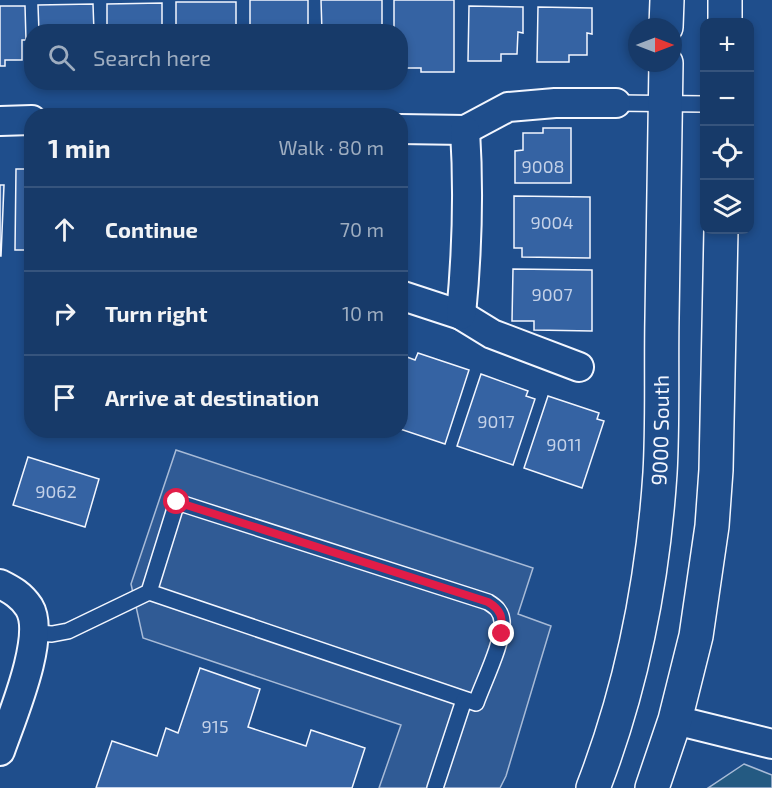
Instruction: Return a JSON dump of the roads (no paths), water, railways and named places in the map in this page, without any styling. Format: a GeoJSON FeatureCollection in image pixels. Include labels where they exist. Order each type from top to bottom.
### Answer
{"type":"FeatureCollection","features":[{"type":"Feature","properties":{"kind":"main road"},"geometry":{"type":"LineString","coordinates":[[666,18],[667,0]]}},
{"type":"Feature","properties":{"kind":"main road"},"geometry":{"type":"LineString","coordinates":[[725,0],[725,18]]}},
{"type":"Feature","properties":{"kind":"main road","name":"9000 South"},"geometry":{"type":"LineString","coordinates":[[593,788],[613,732],[629,676],[644,609],[654,540],[660,471],[666,72]]}},
{"type":"Feature","properties":{"kind":"main road"},"geometry":{"type":"LineString","coordinates":[[652,788],[675,720],[696,636],[712,525],[716,470],[721,234]]}},
{"type":"Feature","properties":{"kind":"street"},"geometry":{"type":"LineString","coordinates":[[408,129],[465,130],[508,107],[555,103],[616,103]]}},
{"type":"Feature","properties":{"kind":"street"},"geometry":{"type":"LineString","coordinates":[[0,121],[24,120]]}},
{"type":"Feature","properties":{"kind":"street"},"geometry":{"type":"LineString","coordinates":[[461,315],[467,248],[468,176],[465,130]]}},
{"type":"Feature","properties":{"kind":"street"},"geometry":{"type":"LineString","coordinates":[[408,298],[461,315],[492,334],[579,367]]}},
{"type":"Feature","properties":{"kind":"street"},"geometry":{"type":"LineString","coordinates":[[0,584],[17,592],[32,621],[31,657],[0,751]]}},
{"type":"Feature","properties":{"kind":"street"},"geometry":{"type":"LineString","coordinates":[[675,720],[772,744]]}},
{"type":"Feature","properties":{"kind":"lane"},"geometry":{"type":"LineString","coordinates":[[616,103],[700,104]]}},
{"type":"Feature","properties":{"kind":"lane"},"geometry":{"type":"LineString","coordinates":[[32,621],[52,634],[68,631],[149,592],[476,703],[502,634],[502,618],[497,608],[488,602],[177,502],[149,592]]}},
{"type":"Feature","properties":{"kind":"lane"},"geometry":{"type":"LineString","coordinates":[[435,788],[465,700]]}}]}
